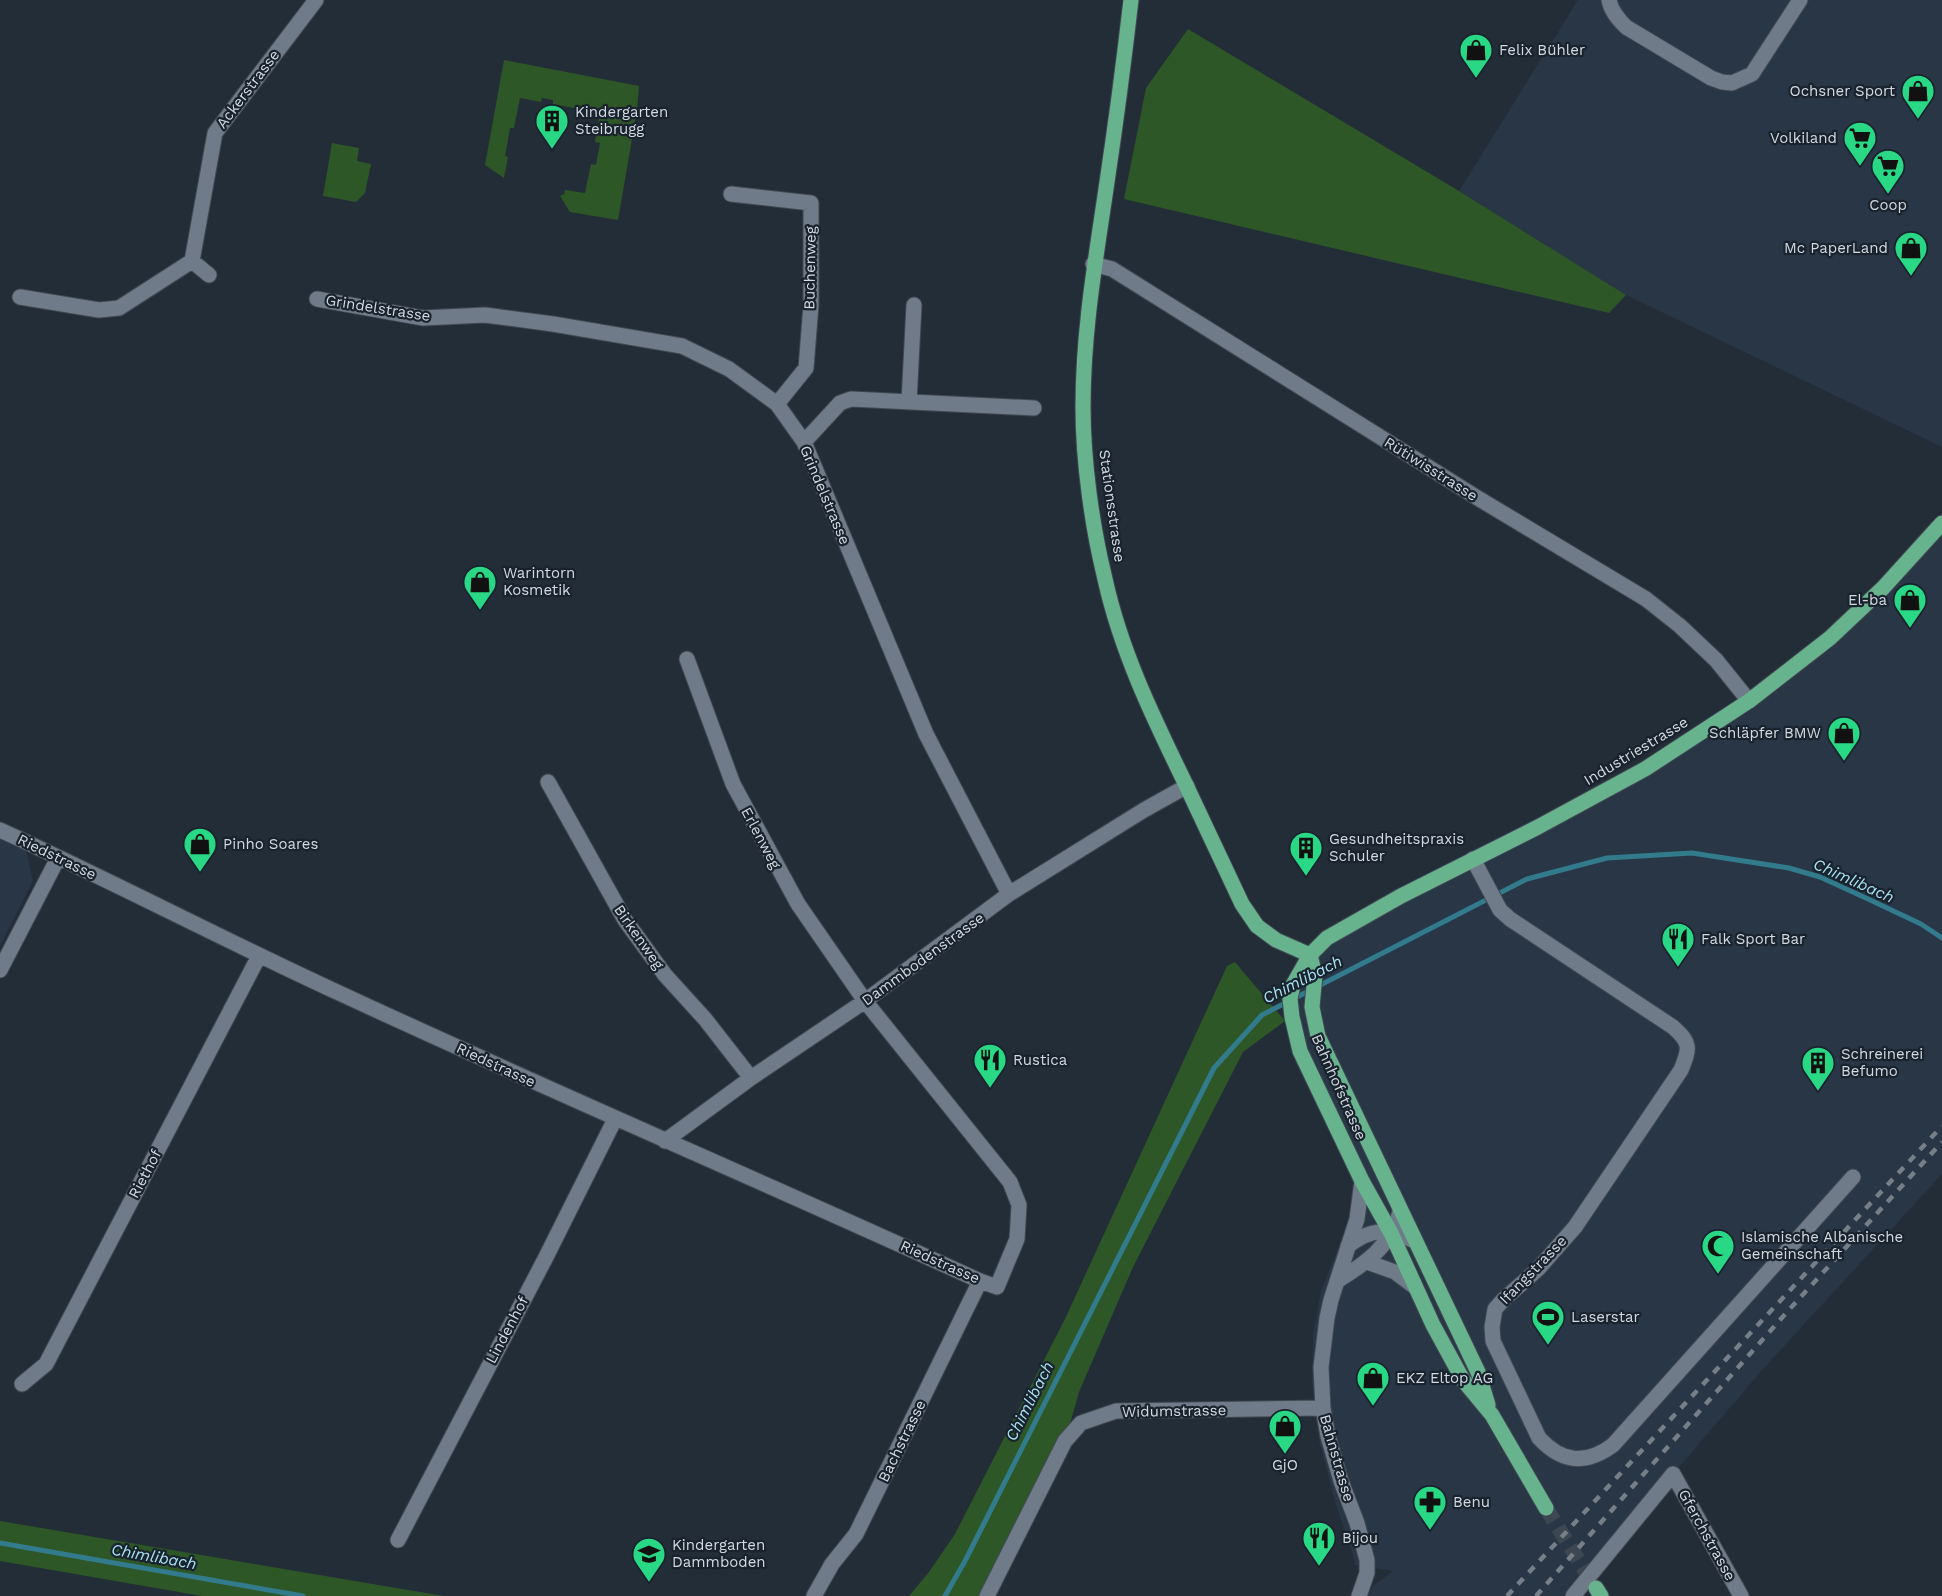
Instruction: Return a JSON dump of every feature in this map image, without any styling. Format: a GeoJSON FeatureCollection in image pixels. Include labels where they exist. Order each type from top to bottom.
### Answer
{"type":"FeatureCollection","features":[{"type":"Feature","properties":{"kind":"main road","name":"Stationsstrasse"},"geometry":{"type":"LineString","coordinates":[[1131,0],[1112,152],[1093,264],[1087,318],[1083,408],[1088,478],[1105,580],[1131,665],[1242,904],[1257,926],[1276,940],[1310,955]]}},
{"type":"Feature","properties":{"kind":"main road","name":"Industriestrasse"},"geometry":{"type":"LineString","coordinates":[[1310,955],[1327,938],[1401,896],[1645,770],[1749,701],[1830,638],[1883,588],[1942,523]]}},
{"type":"Feature","properties":{"kind":"main road","name":"Bahnhofstrasse"},"geometry":{"type":"LineString","coordinates":[[1310,955],[1315,975],[1312,1007],[1318,1036],[1326,1057],[1478,1372],[1492,1415]]}},
{"type":"Feature","properties":{"kind":"main road","name":"Bahnhofstrasse"},"geometry":{"type":"LineString","coordinates":[[1310,955],[1293,985],[1290,999],[1300,1051],[1362,1180],[1391,1233],[1432,1325],[1463,1380],[1492,1415],[1546,1508]]}},
{"type":"Feature","properties":{"kind":"street","name":"Ackerstrasse"},"geometry":{"type":"LineString","coordinates":[[192,261],[215,133],[316,0]]}},
{"type":"Feature","properties":{"kind":"street"},"geometry":{"type":"LineString","coordinates":[[1609,0],[1617,19],[1626,27],[1711,78],[1732,83],[1752,74],[1800,0]]}},
{"type":"Feature","properties":{"kind":"street","name":"Buchenweg"},"geometry":{"type":"LineString","coordinates":[[731,194],[812,203],[811,305],[806,368],[777,404]]}},
{"type":"Feature","properties":{"kind":"street"},"geometry":{"type":"LineString","coordinates":[[20,297],[99,310],[119,308],[192,261],[209,275]]}},
{"type":"Feature","properties":{"kind":"street","name":"Rütiwisstrasse"},"geometry":{"type":"LineString","coordinates":[[1093,264],[1108,267],[1476,497],[1646,599],[1680,626],[1716,660],[1749,701]]}},
{"type":"Feature","properties":{"kind":"street","name":"Grindelstrasse"},"geometry":{"type":"LineString","coordinates":[[317,299],[423,318],[485,315],[554,324],[682,346],[729,369],[777,404],[804,442],[926,734],[1009,894]]}},
{"type":"Feature","properties":{"kind":"street"},"geometry":{"type":"LineString","coordinates":[[909,402],[914,305]]}},
{"type":"Feature","properties":{"kind":"street"},"geometry":{"type":"LineString","coordinates":[[804,442],[840,403],[851,399],[1034,408]]}},
{"type":"Feature","properties":{"kind":"street","name":"Erlenweg"},"geometry":{"type":"LineString","coordinates":[[687,659],[732,784],[798,904],[865,1001]]}},
{"type":"Feature","properties":{"kind":"street","name":"Birkenweg"},"geometry":{"type":"LineString","coordinates":[[548,782],[625,920],[665,975],[705,1019],[751,1078]]}},
{"type":"Feature","properties":{"kind":"street","name":"Dammbodenstrasse"},"geometry":{"type":"LineString","coordinates":[[665,1141],[751,1078],[865,1001],[1009,894],[1186,786]]}},
{"type":"Feature","properties":{"kind":"street","name":"Riedstrasse"},"geometry":{"type":"LineString","coordinates":[[0,830],[204,927],[259,956],[615,1119],[997,1287],[1017,1239],[1019,1205],[1010,1182],[865,1001]]}},
{"type":"Feature","properties":{"kind":"street"},"geometry":{"type":"LineString","coordinates":[[0,970],[58,858]]}},
{"type":"Feature","properties":{"kind":"street","name":"Ifangstrasse"},"geometry":{"type":"LineString","coordinates":[[1473,859],[1500,910],[1510,919],[1673,1027],[1683,1035],[1688,1043],[1688,1054],[1682,1070],[1575,1227],[1538,1269],[1496,1309],[1492,1327],[1493,1341],[1539,1438],[1549,1449],[1561,1456],[1574,1459],[1602,1454],[1613,1445],[1853,1177]]}},
{"type":"Feature","properties":{"kind":"street","name":"Riethof"},"geometry":{"type":"LineString","coordinates":[[22,1384],[46,1364],[259,956]]}},
{"type":"Feature","properties":{"kind":"street","name":"Lindenhof"},"geometry":{"type":"LineString","coordinates":[[398,1540],[615,1119]]}},
{"type":"Feature","properties":{"kind":"street","name":"Bahnstrasse"},"geometry":{"type":"LineString","coordinates":[[1359,1596],[1367,1572],[1367,1560],[1328,1436],[1323,1408],[1322,1351],[1326,1318],[1360,1209],[1362,1180]]}},
{"type":"Feature","properties":{"kind":"street"},"geometry":{"type":"LineString","coordinates":[[1337,1281],[1367,1262],[1391,1233],[1400,1212]]}},
{"type":"Feature","properties":{"kind":"street"},"geometry":{"type":"LineString","coordinates":[[1348,1246],[1362,1235],[1376,1231],[1391,1233],[1414,1241]]}},
{"type":"Feature","properties":{"kind":"street"},"geometry":{"type":"LineString","coordinates":[[1367,1262],[1395,1272],[1415,1287]]}},
{"type":"Feature","properties":{"kind":"street","name":"Bachstrasse"},"geometry":{"type":"LineString","coordinates":[[814,1596],[832,1564],[856,1534],[980,1281]]}},
{"type":"Feature","properties":{"kind":"street","name":"Widumstrasse"},"geometry":{"type":"LineString","coordinates":[[987,1596],[1065,1441],[1081,1423],[1116,1411],[1323,1408]]}},
{"type":"Feature","properties":{"kind":"street","name":"Gferchstrasse"},"geometry":{"type":"LineString","coordinates":[[1573,1596],[1673,1474],[1741,1596]]}},
{"type":"Feature","properties":{"kind":"shaded area"},"geometry":{"type":"Polygon","coordinates":[[[1578,0],[1942,0],[1942,447],[1626,295],[1459,191],[1578,0]]]}},
{"type":"Feature","properties":{"kind":"shaded area"},"geometry":{"type":"Polygon","coordinates":[[[1942,523],[1942,1174],[1764,1368],[1673,1474],[1563,1596],[1368,1596],[1373,1586],[1393,1571],[1355,1565],[1319,1440],[1312,1382],[1313,1335],[1321,1291],[1352,1213],[1354,1187],[1291,1047],[1285,1021],[1310,955],[1645,769],[1830,638],[1942,523]]]}},
{"type":"Feature","properties":{"kind":"shaded area"},"geometry":{"type":"Polygon","coordinates":[[[0,830],[24,841],[33,881],[0,946],[0,830]]]}},
{"type":"Feature","properties":{"kind":"green space"},"geometry":{"type":"Polygon","coordinates":[[[1188,29],[1459,191],[1626,295],[1609,313],[1124,199],[1146,88],[1188,29]]]}},
{"type":"Feature","properties":{"kind":"green space"},"geometry":{"type":"Polygon","coordinates":[[[504,60],[639,86],[618,220],[570,212],[560,196],[565,190],[585,193],[591,164],[596,165],[600,143],[595,142],[600,113],[553,104],[553,100],[542,98],[541,102],[520,98],[514,128],[510,128],[504,178],[485,165],[504,60]]]}},
{"type":"Feature","properties":{"kind":"green space"},"geometry":{"type":"Polygon","coordinates":[[[332,143],[359,148],[357,161],[371,164],[365,193],[356,202],[323,196],[332,143]]]}},
{"type":"Feature","properties":{"kind":"green space"},"geometry":{"type":"Polygon","coordinates":[[[1235,962],[1285,1021],[1243,1052],[1133,1267],[1079,1392],[1065,1441],[987,1596],[909,1596],[955,1534],[1065,1319],[1227,966],[1235,962]]]}},
{"type":"Feature","properties":{"kind":"green space"},"geometry":{"type":"Polygon","coordinates":[[[0,1521],[444,1596],[202,1596],[0,1561],[0,1521]]]}},
{"type":"Feature","properties":{"kind":"waterway","name":"Chimlibach"},"geometry":{"type":"LineString","coordinates":[[945,1596],[965,1561],[1214,1068],[1262,1015],[1527,879],[1607,858],[1692,853],[1789,868],[1820,877],[1921,924],[1942,938]]}},
{"type":"Feature","properties":{"kind":"waterway","name":"Chimlibach"},"geometry":{"type":"LineString","coordinates":[[0,1543],[303,1596]]}},
{"type":"Feature","properties":{"kind":"tunnel"},"geometry":{"type":"LineString","coordinates":[[1546,1508],[1594,1585]]}},
{"type":"Feature","properties":{"kind":"railway"},"geometry":{"type":"LineString","coordinates":[[1507,1596],[1942,1126]]}},
{"type":"Feature","properties":{"kind":"railway"},"geometry":{"type":"LineString","coordinates":[[1536,1596],[1787,1312],[1942,1142]]}},
{"type":"Feature","properties":{"kind":"place","name":"Felix Bühler"},"geometry":{"type":"Point","coordinates":[1476,79]}},
{"type":"Feature","properties":{"kind":"place","name":"Ochsner Sport"},"geometry":{"type":"Point","coordinates":[1918,120]}},
{"type":"Feature","properties":{"kind":"place","name":"Kindergarten Steibrugg"},"geometry":{"type":"Point","coordinates":[552,150]}},
{"type":"Feature","properties":{"kind":"place","name":"Volkiland"},"geometry":{"type":"Point","coordinates":[1860,167]}},
{"type":"Feature","properties":{"kind":"place","name":"Coop"},"geometry":{"type":"Point","coordinates":[1888,195]}},
{"type":"Feature","properties":{"kind":"place","name":"Mc PaperLand"},"geometry":{"type":"Point","coordinates":[1911,277]}},
{"type":"Feature","properties":{"kind":"place","name":"Warintorn Kosmetik"},"geometry":{"type":"Point","coordinates":[480,611]}},
{"type":"Feature","properties":{"kind":"place","name":"El-ba"},"geometry":{"type":"Point","coordinates":[1910,629]}},
{"type":"Feature","properties":{"kind":"place","name":"Schläpfer BMW"},"geometry":{"type":"Point","coordinates":[1844,762]}},
{"type":"Feature","properties":{"kind":"place","name":"Pinho Soares"},"geometry":{"type":"Point","coordinates":[200,873]}},
{"type":"Feature","properties":{"kind":"place","name":"Gesundheitspraxis Schuler"},"geometry":{"type":"Point","coordinates":[1306,877]}},
{"type":"Feature","properties":{"kind":"place","name":"Falk Sport Bar"},"geometry":{"type":"Point","coordinates":[1678,968]}},
{"type":"Feature","properties":{"kind":"place","name":"Rustica"},"geometry":{"type":"Point","coordinates":[990,1089]}},
{"type":"Feature","properties":{"kind":"place","name":"Schreinerei Befumo"},"geometry":{"type":"Point","coordinates":[1818,1092]}},
{"type":"Feature","properties":{"kind":"place","name":"Islamische Albanische Gemeinschaft"},"geometry":{"type":"Point","coordinates":[1718,1275]}},
{"type":"Feature","properties":{"kind":"place","name":"Laserstar"},"geometry":{"type":"Point","coordinates":[1548,1346]}},
{"type":"Feature","properties":{"kind":"place","name":"EKZ Eltop AG"},"geometry":{"type":"Point","coordinates":[1373,1407]}},
{"type":"Feature","properties":{"kind":"place","name":"GjO"},"geometry":{"type":"Point","coordinates":[1285,1455]}},
{"type":"Feature","properties":{"kind":"place","name":"Benu"},"geometry":{"type":"Point","coordinates":[1430,1531]}},
{"type":"Feature","properties":{"kind":"place","name":"Bijou"},"geometry":{"type":"Point","coordinates":[1319,1567]}},
{"type":"Feature","properties":{"kind":"place","name":"Kindergarten Dammboden"},"geometry":{"type":"Point","coordinates":[649,1583]}}]}
